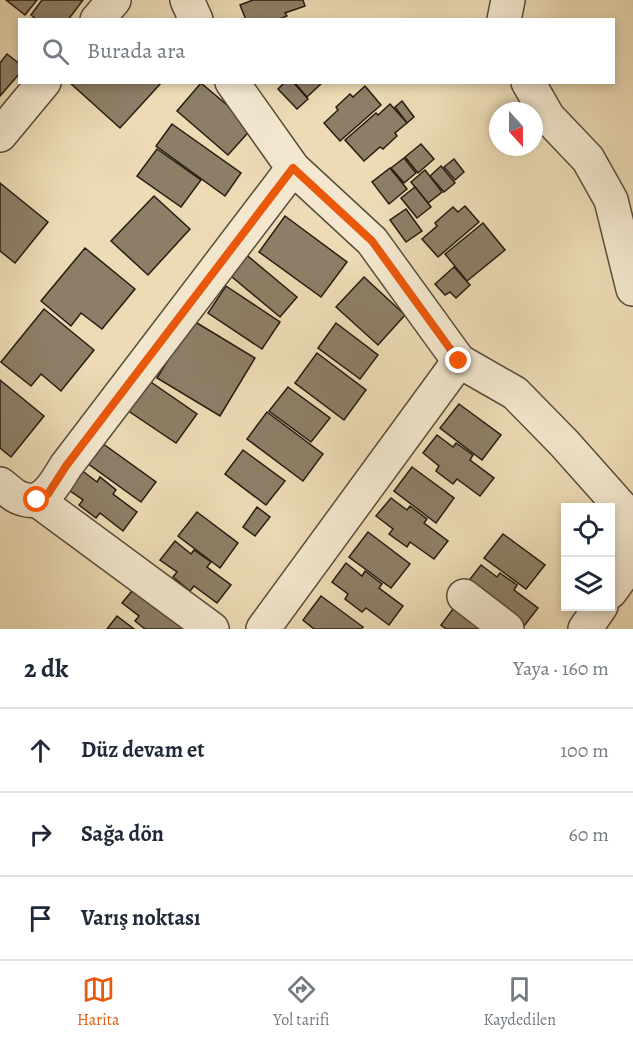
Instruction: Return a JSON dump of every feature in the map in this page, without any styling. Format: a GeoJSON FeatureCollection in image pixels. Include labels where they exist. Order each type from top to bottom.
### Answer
{"type":"FeatureCollection","features":[{"type":"Feature","properties":{"kind":"street"},"geometry":{"type":"LineString","coordinates":[[99,18],[114,0]]}},
{"type":"Feature","properties":{"kind":"street"},"geometry":{"type":"LineString","coordinates":[[188,0],[195,18]]}},
{"type":"Feature","properties":{"kind":"street"},"geometry":{"type":"LineString","coordinates":[[504,18],[508,0]]}},
{"type":"Feature","properties":{"kind":"street"},"geometry":{"type":"LineString","coordinates":[[0,135],[42,84]]}},
{"type":"Feature","properties":{"kind":"street"},"geometry":{"type":"LineString","coordinates":[[233,84],[293,168],[372,241],[459,361],[515,393],[564,443],[629,516],[632,562],[615,585]]}},
{"type":"Feature","properties":{"kind":"street"},"geometry":{"type":"LineString","coordinates":[[529,84],[548,117],[588,159],[611,200],[633,289]]}},
{"type":"Feature","properties":{"kind":"street"},"geometry":{"type":"LineString","coordinates":[[0,484],[20,499],[37,500],[48,494],[66,466],[293,168]]}},
{"type":"Feature","properties":{"kind":"street"},"geometry":{"type":"LineString","coordinates":[[263,629],[459,361]]}},
{"type":"Feature","properties":{"kind":"street"},"geometry":{"type":"LineString","coordinates":[[37,500],[212,629]]}},
{"type":"Feature","properties":{"kind":"street"},"geometry":{"type":"LineString","coordinates":[[464,596],[507,629]]}},
{"type":"Feature","properties":{"kind":"street"},"geometry":{"type":"LineString","coordinates":[[585,629],[598,611]]}},
{"type":"Feature","properties":{"kind":"building"},"geometry":{"type":"Polygon","coordinates":[[[6,0],[37,0],[25,15],[6,0]]]}},
{"type":"Feature","properties":{"kind":"building"},"geometry":{"type":"Polygon","coordinates":[[[42,0],[83,0],[70,18],[35,18],[31,15],[42,0]]]}},
{"type":"Feature","properties":{"kind":"building"},"geometry":{"type":"Polygon","coordinates":[[[253,0],[303,0],[305,6],[285,13],[287,16],[282,18],[245,18],[240,5],[253,0]]]}},
{"type":"Feature","properties":{"kind":"building"},"geometry":{"type":"Polygon","coordinates":[[[7,54],[18,62],[18,75],[0,96],[0,63],[7,54]]]}},
{"type":"Feature","properties":{"kind":"building"},"geometry":{"type":"Polygon","coordinates":[[[71,84],[160,84],[120,128],[71,84]]]}},
{"type":"Feature","properties":{"kind":"building"},"geometry":{"type":"Polygon","coordinates":[[[202,84],[253,127],[228,155],[177,111],[202,84]]]}},
{"type":"Feature","properties":{"kind":"building"},"geometry":{"type":"Polygon","coordinates":[[[283,84],[295,84],[308,99],[297,109],[278,89],[283,84]]]}},
{"type":"Feature","properties":{"kind":"building"},"geometry":{"type":"Polygon","coordinates":[[[296,84],[321,84],[307,97],[296,84]]]}},
{"type":"Feature","properties":{"kind":"building"},"geometry":{"type":"Polygon","coordinates":[[[365,86],[381,105],[340,141],[324,123],[350,94],[353,97],[365,86]]]}},
{"type":"Feature","properties":{"kind":"building"},"geometry":{"type":"Polygon","coordinates":[[[402,101],[414,117],[407,123],[395,107],[402,101]]]}},
{"type":"Feature","properties":{"kind":"building"},"geometry":{"type":"Polygon","coordinates":[[[390,104],[407,123],[395,133],[397,136],[383,149],[380,147],[364,161],[345,140],[390,104]]]}},
{"type":"Feature","properties":{"kind":"building"},"geometry":{"type":"Polygon","coordinates":[[[172,124],[241,173],[225,196],[156,146],[172,124]]]}},
{"type":"Feature","properties":{"kind":"building"},"geometry":{"type":"Polygon","coordinates":[[[421,144],[434,159],[418,173],[405,157],[421,144]]]}},
{"type":"Feature","properties":{"kind":"building"},"geometry":{"type":"Polygon","coordinates":[[[157,149],[201,180],[181,207],[137,176],[157,149]]]}},
{"type":"Feature","properties":{"kind":"building"},"geometry":{"type":"Polygon","coordinates":[[[404,158],[416,173],[404,183],[391,168],[404,158]]]}},
{"type":"Feature","properties":{"kind":"building"},"geometry":{"type":"Polygon","coordinates":[[[454,159],[464,172],[455,180],[444,167],[454,159]]]}},
{"type":"Feature","properties":{"kind":"building"},"geometry":{"type":"Polygon","coordinates":[[[441,166],[455,183],[444,192],[430,176],[441,166]]]}},
{"type":"Feature","properties":{"kind":"building"},"geometry":{"type":"Polygon","coordinates":[[[390,168],[407,189],[389,204],[372,182],[390,168]]]}},
{"type":"Feature","properties":{"kind":"building"},"geometry":{"type":"Polygon","coordinates":[[[425,170],[442,192],[428,203],[411,182],[425,170]]]}},
{"type":"Feature","properties":{"kind":"building"},"geometry":{"type":"Polygon","coordinates":[[[0,183],[48,222],[15,263],[0,251],[0,183]]]}},
{"type":"Feature","properties":{"kind":"building"},"geometry":{"type":"Polygon","coordinates":[[[415,187],[431,207],[417,218],[401,198],[415,187]]]}},
{"type":"Feature","properties":{"kind":"building"},"geometry":{"type":"Polygon","coordinates":[[[154,196],[190,229],[148,275],[111,241],[154,196]]]}},
{"type":"Feature","properties":{"kind":"building"},"geometry":{"type":"Polygon","coordinates":[[[465,206],[479,222],[438,257],[422,239],[453,207],[458,212],[465,206]]]}},
{"type":"Feature","properties":{"kind":"building"},"geometry":{"type":"Polygon","coordinates":[[[406,209],[422,231],[406,242],[390,220],[406,209]]]}},
{"type":"Feature","properties":{"kind":"building"},"geometry":{"type":"Polygon","coordinates":[[[285,216],[347,262],[321,297],[259,252],[285,216]]]}},
{"type":"Feature","properties":{"kind":"building"},"geometry":{"type":"Polygon","coordinates":[[[483,223],[505,250],[467,281],[445,254],[483,223]]]}},
{"type":"Feature","properties":{"kind":"building"},"geometry":{"type":"Polygon","coordinates":[[[85,248],[135,289],[102,329],[81,313],[71,326],[41,301],[85,248]]]}},
{"type":"Feature","properties":{"kind":"building"},"geometry":{"type":"Polygon","coordinates":[[[243,252],[297,297],[280,317],[226,272],[243,252]]]}},
{"type":"Feature","properties":{"kind":"building"},"geometry":{"type":"Polygon","coordinates":[[[454,267],[470,285],[456,298],[450,292],[445,295],[435,284],[454,267]]]}},
{"type":"Feature","properties":{"kind":"building"},"geometry":{"type":"Polygon","coordinates":[[[364,277],[405,315],[378,345],[336,307],[364,277]]]}},
{"type":"Feature","properties":{"kind":"building"},"geometry":{"type":"Polygon","coordinates":[[[226,286],[280,322],[262,349],[208,313],[226,286]]]}},
{"type":"Feature","properties":{"kind":"building"},"geometry":{"type":"Polygon","coordinates":[[[44,309],[94,350],[61,391],[41,374],[31,386],[1,362],[44,309]]]}},
{"type":"Feature","properties":{"kind":"building"},"geometry":{"type":"Polygon","coordinates":[[[192,320],[255,358],[220,416],[157,378],[192,320]]]}},
{"type":"Feature","properties":{"kind":"building"},"geometry":{"type":"Polygon","coordinates":[[[336,323],[378,355],[360,379],[318,348],[336,323]]]}},
{"type":"Feature","properties":{"kind":"building"},"geometry":{"type":"Polygon","coordinates":[[[317,353],[366,390],[344,420],[295,383],[317,353]]]}},
{"type":"Feature","properties":{"kind":"building"},"geometry":{"type":"Polygon","coordinates":[[[0,380],[44,416],[11,457],[0,448],[0,380]]]}},
{"type":"Feature","properties":{"kind":"building"},"geometry":{"type":"Polygon","coordinates":[[[148,380],[197,414],[176,443],[127,410],[148,380]]]}},
{"type":"Feature","properties":{"kind":"building"},"geometry":{"type":"Polygon","coordinates":[[[288,387],[330,418],[311,442],[269,411],[288,387]]]}},
{"type":"Feature","properties":{"kind":"building"},"geometry":{"type":"Polygon","coordinates":[[[459,404],[501,435],[482,460],[440,428],[459,404]]]}},
{"type":"Feature","properties":{"kind":"building"},"geometry":{"type":"Polygon","coordinates":[[[267,412],[323,454],[303,481],[247,439],[267,412]]]}},
{"type":"Feature","properties":{"kind":"building"},"geometry":{"type":"Polygon","coordinates":[[[437,435],[453,447],[456,443],[473,455],[470,460],[494,478],[480,496],[457,479],[453,484],[436,471],[439,466],[423,453],[437,435]]]}},
{"type":"Feature","properties":{"kind":"building"},"geometry":{"type":"Polygon","coordinates":[[[102,443],[156,482],[141,502],[87,463],[102,443]]]}},
{"type":"Feature","properties":{"kind":"building"},"geometry":{"type":"Polygon","coordinates":[[[243,450],[285,481],[266,505],[225,474],[243,450]]]}},
{"type":"Feature","properties":{"kind":"building"},"geometry":{"type":"Polygon","coordinates":[[[412,467],[454,498],[436,523],[394,491],[412,467]]]}},
{"type":"Feature","properties":{"kind":"building"},"geometry":{"type":"Polygon","coordinates":[[[80,469],[97,482],[100,477],[116,490],[113,494],[137,512],[123,531],[100,513],[96,518],[79,505],[83,500],[66,488],[80,469]]]}},
{"type":"Feature","properties":{"kind":"building"},"geometry":{"type":"Polygon","coordinates":[[[391,498],[407,510],[410,506],[427,519],[424,523],[448,541],[434,559],[410,542],[407,547],[389,534],[393,529],[376,516],[391,498]]]}},
{"type":"Feature","properties":{"kind":"building"},"geometry":{"type":"Polygon","coordinates":[[[257,507],[270,517],[255,536],[243,527],[257,507]]]}},
{"type":"Feature","properties":{"kind":"building"},"geometry":{"type":"Polygon","coordinates":[[[197,512],[238,543],[220,568],[178,536],[197,512]]]}},
{"type":"Feature","properties":{"kind":"building"},"geometry":{"type":"Polygon","coordinates":[[[368,532],[410,564],[391,588],[349,557],[368,532]]]}},
{"type":"Feature","properties":{"kind":"building"},"geometry":{"type":"Polygon","coordinates":[[[503,534],[545,565],[526,589],[484,558],[503,534]]]}},
{"type":"Feature","properties":{"kind":"building"},"geometry":{"type":"Polygon","coordinates":[[[175,541],[191,554],[194,550],[211,562],[207,567],[231,585],[217,603],[194,586],[190,591],[173,577],[177,572],[160,560],[175,541]]]}},
{"type":"Feature","properties":{"kind":"building"},"geometry":{"type":"Polygon","coordinates":[[[346,563],[362,576],[365,571],[382,584],[379,588],[403,606],[389,625],[366,608],[362,612],[345,599],[348,594],[332,582],[346,563]]]}},
{"type":"Feature","properties":{"kind":"building"},"geometry":{"type":"Polygon","coordinates":[[[481,565],[497,577],[500,573],[517,585],[514,590],[538,608],[524,626],[467,583],[481,565]]]}},
{"type":"Feature","properties":{"kind":"building"},"geometry":{"type":"Polygon","coordinates":[[[137,585],[193,629],[145,629],[135,621],[139,616],[122,603],[137,585]]]}},
{"type":"Feature","properties":{"kind":"building"},"geometry":{"type":"Polygon","coordinates":[[[321,596],[363,627],[361,629],[314,629],[303,620],[321,596]]]}},
{"type":"Feature","properties":{"kind":"building"},"geometry":{"type":"Polygon","coordinates":[[[459,601],[497,629],[446,629],[441,625],[459,601]]]}},
{"type":"Feature","properties":{"kind":"building"},"geometry":{"type":"Polygon","coordinates":[[[117,616],[134,629],[107,629],[117,616]]]}},
{"type":"Feature","properties":{"kind":"route"},"geometry":{"type":"LineString","coordinates":[[37,500],[48,494],[66,466],[293,168],[372,241],[459,361]]}}]}
